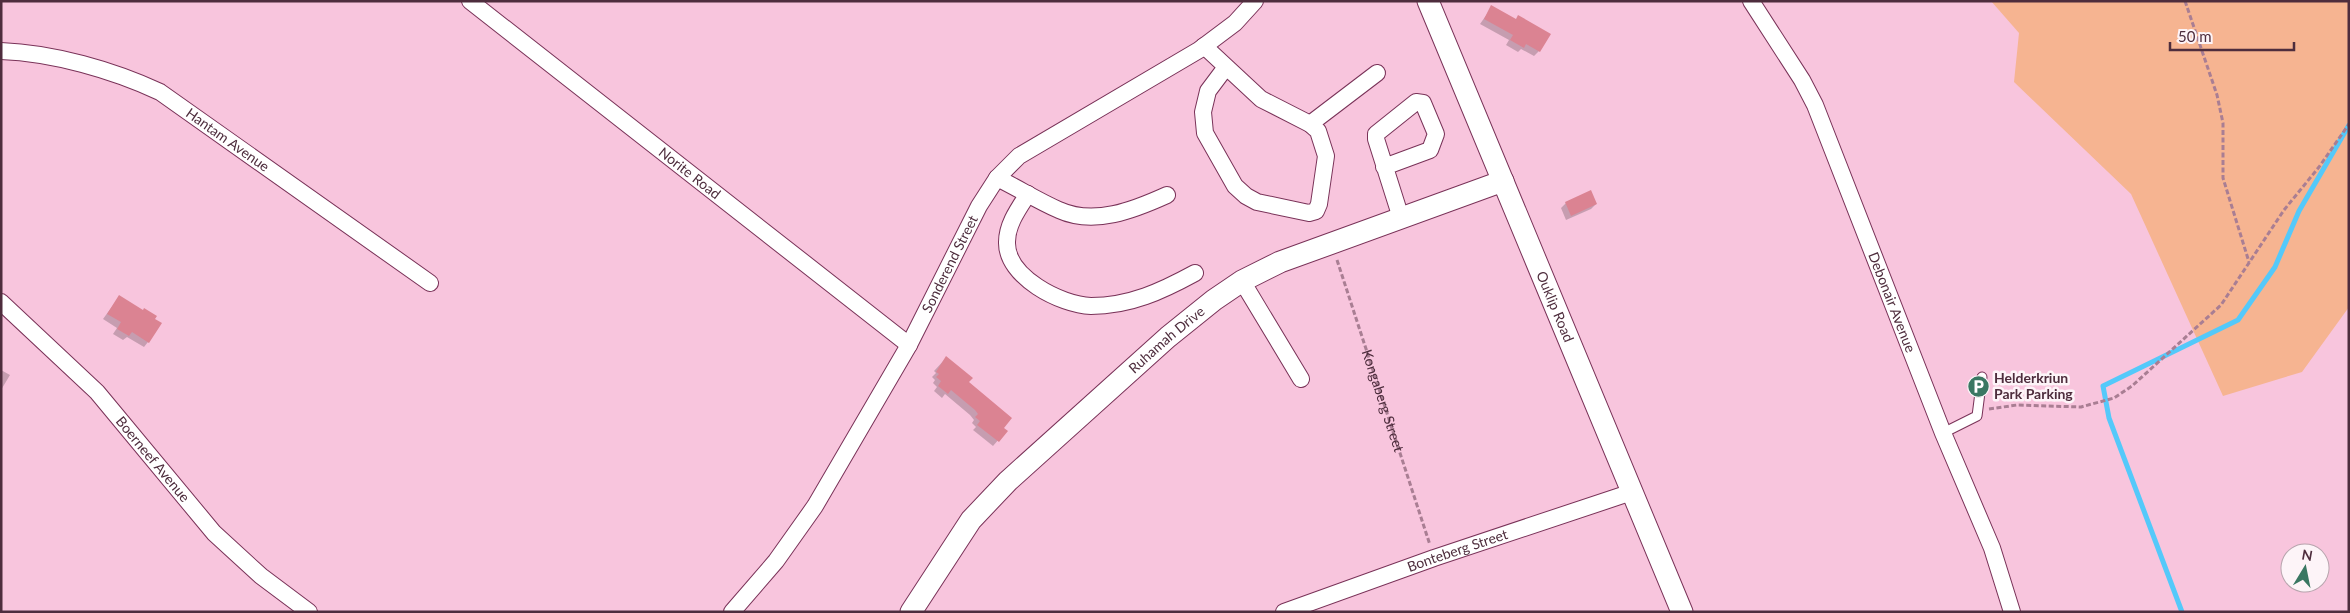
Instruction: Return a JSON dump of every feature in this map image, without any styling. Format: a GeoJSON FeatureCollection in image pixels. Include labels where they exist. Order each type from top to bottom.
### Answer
{"type":"FeatureCollection","features":[{"type":"Feature","properties":{"kind":"street","name":"Norite Road"},"geometry":{"type":"LineString","coordinates":[[470,1],[910,345]]}},
{"type":"Feature","properties":{"kind":"street","name":"Sonderend Street"},"geometry":{"type":"LineString","coordinates":[[732,612],[776,561],[815,506],[910,345],[979,206],[997,178],[1019,156],[1204,46],[1235,22],[1255,1]]}},
{"type":"Feature","properties":{"kind":"street","name":"Ouklip Road"},"geometry":{"type":"LineString","coordinates":[[1428,1],[1682,612]]}},
{"type":"Feature","properties":{"kind":"street","name":"Debonair Avenue"},"geometry":{"type":"LineString","coordinates":[[1751,1],[1802,80],[1815,104],[1943,434],[1992,548],[2012,612]]}},
{"type":"Feature","properties":{"kind":"street"},"geometry":{"type":"LineString","coordinates":[[1204,46],[1261,99],[1310,124],[1318,131],[1326,156],[1319,204],[1316,211],[1308,213],[1257,202],[1234,186],[1203,127],[1203,112],[1208,91],[1226,68]]}},
{"type":"Feature","properties":{"kind":"street","name":"Hantam Avenue"},"geometry":{"type":"LineString","coordinates":[[1,51],[18,52],[91,66],[160,92],[430,283]]}},
{"type":"Feature","properties":{"kind":"street"},"geometry":{"type":"LineString","coordinates":[[1310,124],[1377,73]]}},
{"type":"Feature","properties":{"kind":"street"},"geometry":{"type":"LineString","coordinates":[[1384,167],[1401,218]]}},
{"type":"Feature","properties":{"kind":"street"},"geometry":{"type":"LineString","coordinates":[[997,178],[1060,210],[1072,214],[1097,217],[1116,213],[1167,195]]}},
{"type":"Feature","properties":{"kind":"street","name":"Ruhamah Drive"},"geometry":{"type":"LineString","coordinates":[[911,612],[971,520],[1008,481],[1168,337],[1214,300],[1242,281],[1280,262],[1503,181]]}},
{"type":"Feature","properties":{"kind":"street"},"geometry":{"type":"LineString","coordinates":[[1028,194],[1012,221],[1008,232],[1006,243],[1008,254],[1021,272],[1049,295],[1078,305],[1092,306],[1126,302],[1160,292],[1195,273]]}},
{"type":"Feature","properties":{"kind":"street"},"geometry":{"type":"LineString","coordinates":[[1242,281],[1301,378]]}},
{"type":"Feature","properties":{"kind":"street","name":"Boerneef Avenue"},"geometry":{"type":"LineString","coordinates":[[1,302],[97,392],[214,533],[261,576],[309,612]]}},
{"type":"Feature","properties":{"kind":"street","name":"Bonteberg Street"},"geometry":{"type":"LineString","coordinates":[[1284,612],[1434,558],[1632,492]]}},
{"type":"Feature","properties":{"kind":"lane"},"geometry":{"type":"LineString","coordinates":[[1943,434],[1977,416],[1982,376]]}},
{"type":"Feature","properties":{"kind":"path"},"geometry":{"type":"LineString","coordinates":[[2185,1],[2217,95],[2223,123],[2223,178],[2249,262]]}},
{"type":"Feature","properties":{"kind":"path"},"geometry":{"type":"LineString","coordinates":[[1977,416],[1991,408],[2017,405],[2081,406],[2114,398],[2132,386],[2221,305],[2284,210],[2319,167],[2349,124]]}},
{"type":"Feature","properties":{"kind":"path","name":"Kongaberg Street"},"geometry":{"type":"LineString","coordinates":[[1332,243],[1434,558]]}},
{"type":"Feature","properties":{"kind":"shaded area"},"geometry":{"type":"Polygon","coordinates":[[[1991,1],[2349,1],[2349,307],[2302,372],[2223,396],[2131,194],[2014,82],[2019,33],[1991,1]]]}},
{"type":"Feature","properties":{"kind":"building"},"geometry":{"type":"Polygon","coordinates":[[[1491,5],[1516,19],[1518,15],[1551,34],[1540,52],[1526,44],[1524,48],[1510,40],[1513,35],[1484,19],[1491,5]]]}},
{"type":"Feature","properties":{"kind":"building"},"geometry":{"type":"Polygon","coordinates":[[[1591,190],[1597,204],[1571,216],[1565,202],[1591,190]]]}},
{"type":"Feature","properties":{"kind":"building"},"geometry":{"type":"Polygon","coordinates":[[[119,295],[143,310],[144,308],[157,316],[155,319],[162,323],[149,343],[132,332],[129,336],[117,329],[121,322],[107,314],[119,295]]]}},
{"type":"Feature","properties":{"kind":"building"},"geometry":{"type":"Polygon","coordinates":[[[946,356],[973,378],[969,382],[1012,418],[1004,428],[1008,431],[999,442],[977,425],[980,421],[975,417],[978,414],[975,410],[951,390],[948,394],[938,386],[941,381],[936,377],[939,374],[936,372],[946,356]]]}},
{"type":"Feature","properties":{"kind":"waterway"},"geometry":{"type":"LineString","coordinates":[[2182,612],[2109,418],[2103,386],[2238,320],[2275,267],[2299,211],[2349,125]]}},
{"type":"Feature","properties":{"kind":"place","name":"Helderkriun Park Parking"},"geometry":{"type":"Point","coordinates":[1978,386]}}]}
